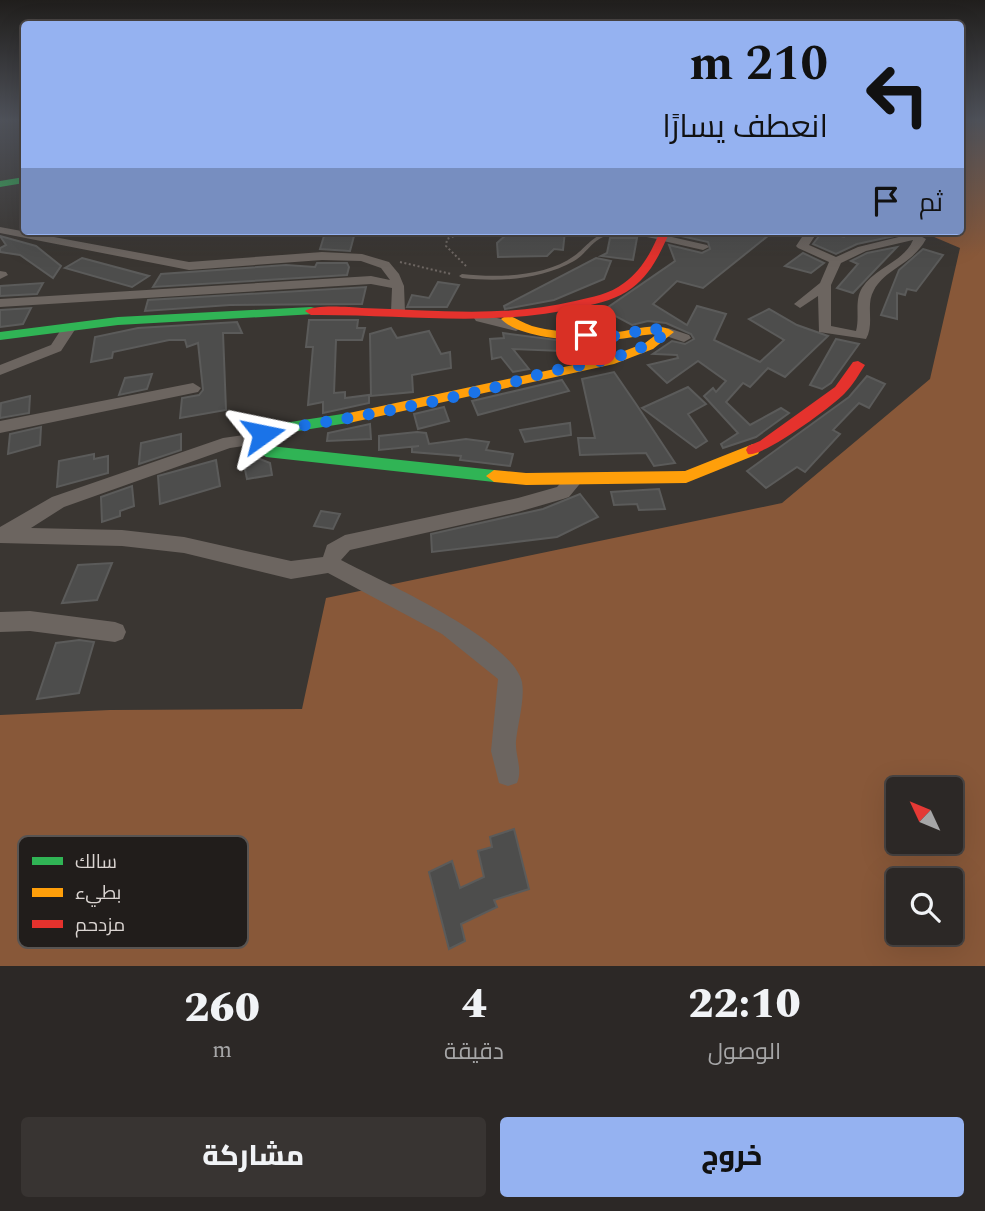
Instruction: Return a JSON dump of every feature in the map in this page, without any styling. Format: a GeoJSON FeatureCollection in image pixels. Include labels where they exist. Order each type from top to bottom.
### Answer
{"type":"FeatureCollection","features":[{"type":"Feature","properties":{"kind":"street"},"geometry":{"type":"LineString","coordinates":[[0,184],[21,180]]}},
{"type":"Feature","properties":{"kind":"street"},"geometry":{"type":"LineString","coordinates":[[4,232],[189,266],[322,256],[362,257],[384,265],[398,286],[398,312]]}},
{"type":"Feature","properties":{"kind":"street"},"geometry":{"type":"LineString","coordinates":[[512,323],[581,306],[622,290],[645,269],[663,235]]}},
{"type":"Feature","properties":{"kind":"street"},"geometry":{"type":"LineString","coordinates":[[670,235],[703,247]]}},
{"type":"Feature","properties":{"kind":"street"},"geometry":{"type":"LineString","coordinates":[[809,235],[802,246],[836,261]]}},
{"type":"Feature","properties":{"kind":"street"},"geometry":{"type":"LineString","coordinates":[[915,236],[920,239],[915,252],[868,288],[863,302],[867,327],[861,336],[824,329],[825,285],[836,261],[862,248],[915,236]]}},
{"type":"Feature","properties":{"kind":"street"},"geometry":{"type":"LineString","coordinates":[[0,303],[371,280],[398,286]]}},
{"type":"Feature","properties":{"kind":"street"},"geometry":{"type":"LineString","coordinates":[[800,304],[825,285]]}},
{"type":"Feature","properties":{"kind":"street"},"geometry":{"type":"LineString","coordinates":[[0,336],[159,318],[319,311],[398,312],[481,318],[617,336],[651,328],[676,335],[609,361],[325,424],[270,430],[258,439],[229,442],[58,502],[2,535]]}},
{"type":"Feature","properties":{"kind":"street"},"geometry":{"type":"LineString","coordinates":[[0,370],[56,348],[69,328]]}},
{"type":"Feature","properties":{"kind":"street"},"geometry":{"type":"LineString","coordinates":[[258,439],[259,446],[266,451],[526,479],[686,477],[709,470],[765,445],[840,390],[858,365]]}},
{"type":"Feature","properties":{"kind":"street"},"geometry":{"type":"LineString","coordinates":[[0,427],[192,388]]}},
{"type":"Feature","properties":{"kind":"street"},"geometry":{"type":"LineString","coordinates":[[330,565],[334,551],[345,542],[518,505],[563,492],[573,480]]}},
{"type":"Feature","properties":{"kind":"street"},"geometry":{"type":"LineString","coordinates":[[2,535],[122,538],[184,545],[291,569],[330,565],[449,627],[507,672],[511,684],[503,751],[508,774]]}},
{"type":"Feature","properties":{"kind":"street"},"geometry":{"type":"LineString","coordinates":[[0,622],[30,621],[115,632]]}},
{"type":"Feature","properties":{"kind":"lane"},"geometry":{"type":"LineString","coordinates":[[462,276],[494,279],[538,271],[574,259],[600,235]]}},
{"type":"Feature","properties":{"kind":"path"},"geometry":{"type":"LineString","coordinates":[[384,265],[399,262],[462,276],[468,272],[466,264],[446,246],[447,239],[456,235]]}},
{"type":"Feature","properties":{"kind":"shaded area"},"geometry":{"type":"Polygon","coordinates":[[[964,165],[985,165],[985,966],[0,966],[0,715],[110,710],[302,709],[326,598],[782,503],[930,379],[960,248],[929,235],[964,235],[964,165]]]}},
{"type":"Feature","properties":{"kind":"building"},"geometry":{"type":"Polygon","coordinates":[[[506,235],[565,235],[563,250],[554,249],[547,256],[498,257],[497,243],[506,235]]]}},
{"type":"Feature","properties":{"kind":"building"},"geometry":{"type":"Polygon","coordinates":[[[769,235],[703,288],[677,281],[653,304],[687,325],[697,306],[726,314],[714,340],[760,362],[784,340],[749,319],[769,309],[797,325],[828,336],[785,377],[768,368],[750,387],[743,383],[726,402],[750,425],[781,408],[789,413],[756,437],[723,448],[721,444],[738,433],[704,396],[713,388],[716,392],[726,381],[698,361],[667,383],[648,365],[678,358],[677,355],[653,354],[672,341],[685,344],[694,339],[691,334],[666,323],[648,321],[632,325],[604,310],[675,261],[669,245],[702,253],[710,249],[708,242],[681,236],[769,235]]]}},
{"type":"Feature","properties":{"kind":"building"},"geometry":{"type":"Polygon","coordinates":[[[820,235],[895,235],[857,244],[836,254],[813,244],[820,235]]]}},
{"type":"Feature","properties":{"kind":"building"},"geometry":{"type":"Polygon","coordinates":[[[0,236],[36,246],[61,266],[53,278],[20,255],[0,252],[0,248],[6,245],[0,236]]]}},
{"type":"Feature","properties":{"kind":"building"},"geometry":{"type":"Polygon","coordinates":[[[324,236],[354,236],[350,251],[320,249],[324,236]]]}},
{"type":"Feature","properties":{"kind":"building"},"geometry":{"type":"Polygon","coordinates":[[[610,238],[637,238],[633,260],[601,256],[607,253],[610,238]]]}},
{"type":"Feature","properties":{"kind":"building"},"geometry":{"type":"Polygon","coordinates":[[[897,247],[853,293],[837,288],[858,264],[851,261],[867,253],[897,247]]]}},
{"type":"Feature","properties":{"kind":"building"},"geometry":{"type":"Polygon","coordinates":[[[923,249],[943,255],[916,291],[907,289],[905,295],[897,293],[897,319],[881,315],[899,270],[923,249]]]}},
{"type":"Feature","properties":{"kind":"building"},"geometry":{"type":"Polygon","coordinates":[[[803,253],[824,263],[811,273],[785,266],[803,253]]]}},
{"type":"Feature","properties":{"kind":"building"},"geometry":{"type":"Polygon","coordinates":[[[82,258],[149,276],[132,287],[65,268],[82,258]]]}},
{"type":"Feature","properties":{"kind":"building"},"geometry":{"type":"Polygon","coordinates":[[[596,258],[611,261],[604,279],[554,300],[505,309],[504,306],[596,258]]]}},
{"type":"Feature","properties":{"kind":"building"},"geometry":{"type":"Polygon","coordinates":[[[317,263],[347,263],[347,275],[153,287],[161,274],[286,265],[315,267],[317,263]]]}},
{"type":"Feature","properties":{"kind":"building"},"geometry":{"type":"Polygon","coordinates":[[[438,282],[459,285],[447,307],[407,307],[412,295],[429,298],[438,282]]]}},
{"type":"Feature","properties":{"kind":"building"},"geometry":{"type":"Polygon","coordinates":[[[43,283],[37,294],[0,296],[0,286],[43,283]]]}},
{"type":"Feature","properties":{"kind":"building"},"geometry":{"type":"Polygon","coordinates":[[[366,287],[362,304],[230,305],[145,311],[148,300],[366,287]]]}},
{"type":"Feature","properties":{"kind":"building"},"geometry":{"type":"Polygon","coordinates":[[[31,308],[23,324],[0,327],[0,310],[31,308]]]}},
{"type":"Feature","properties":{"kind":"building"},"geometry":{"type":"Polygon","coordinates":[[[309,320],[358,320],[357,328],[365,328],[362,340],[336,340],[334,393],[345,392],[345,398],[369,395],[369,403],[323,413],[323,402],[308,405],[313,347],[306,347],[309,320]]]}},
{"type":"Feature","properties":{"kind":"building"},"geometry":{"type":"Polygon","coordinates":[[[237,322],[242,333],[223,333],[226,410],[180,418],[182,398],[199,395],[203,390],[198,343],[187,347],[185,340],[169,340],[113,352],[112,358],[91,362],[95,337],[138,328],[237,322]]]}},
{"type":"Feature","properties":{"kind":"building"},"geometry":{"type":"Polygon","coordinates":[[[391,328],[397,338],[429,331],[441,354],[450,352],[451,368],[412,375],[413,392],[371,396],[370,334],[391,328]]]}},
{"type":"Feature","properties":{"kind":"building"},"geometry":{"type":"Polygon","coordinates":[[[503,333],[588,344],[587,352],[513,349],[529,369],[513,372],[501,357],[492,359],[490,339],[504,338],[503,333]]]}},
{"type":"Feature","properties":{"kind":"building"},"geometry":{"type":"Polygon","coordinates":[[[836,339],[859,344],[831,383],[822,389],[810,385],[836,339]]]}},
{"type":"Feature","properties":{"kind":"building"},"geometry":{"type":"Polygon","coordinates":[[[614,372],[675,463],[654,466],[646,453],[580,455],[578,438],[595,438],[582,379],[614,372]]]}},
{"type":"Feature","properties":{"kind":"building"},"geometry":{"type":"Polygon","coordinates":[[[152,374],[147,389],[119,395],[125,378],[152,374]]]}},
{"type":"Feature","properties":{"kind":"building"},"geometry":{"type":"Polygon","coordinates":[[[867,376],[885,384],[869,408],[859,403],[833,430],[840,434],[805,472],[797,467],[766,488],[747,471],[849,397],[867,376]]]}},
{"type":"Feature","properties":{"kind":"building"},"geometry":{"type":"Polygon","coordinates":[[[562,380],[569,391],[478,415],[472,401],[562,380]]]}},
{"type":"Feature","properties":{"kind":"building"},"geometry":{"type":"Polygon","coordinates":[[[688,387],[706,404],[688,414],[707,441],[696,448],[642,408],[688,387]]]}},
{"type":"Feature","properties":{"kind":"building"},"geometry":{"type":"Polygon","coordinates":[[[30,396],[29,413],[0,418],[1,403],[30,396]]]}},
{"type":"Feature","properties":{"kind":"building"},"geometry":{"type":"Polygon","coordinates":[[[444,407],[449,421],[418,429],[414,414],[444,407]]]}},
{"type":"Feature","properties":{"kind":"building"},"geometry":{"type":"Polygon","coordinates":[[[570,423],[571,435],[525,442],[520,430],[570,423]]]}},
{"type":"Feature","properties":{"kind":"building"},"geometry":{"type":"Polygon","coordinates":[[[370,424],[371,439],[327,441],[328,433],[370,424]]]}},
{"type":"Feature","properties":{"kind":"building"},"geometry":{"type":"Polygon","coordinates":[[[41,427],[40,445],[8,454],[10,434],[41,427]]]}},
{"type":"Feature","properties":{"kind":"building"},"geometry":{"type":"Polygon","coordinates":[[[426,433],[429,444],[466,439],[489,442],[486,450],[513,454],[510,466],[460,460],[461,456],[412,452],[412,447],[419,446],[379,450],[379,436],[426,433]]]}},
{"type":"Feature","properties":{"kind":"building"},"geometry":{"type":"Polygon","coordinates":[[[181,434],[181,450],[139,464],[141,443],[181,434]]]}},
{"type":"Feature","properties":{"kind":"building"},"geometry":{"type":"Polygon","coordinates":[[[94,454],[94,459],[108,456],[108,473],[57,487],[59,461],[94,454]]]}},
{"type":"Feature","properties":{"kind":"building"},"geometry":{"type":"Polygon","coordinates":[[[255,457],[270,463],[272,475],[247,479],[243,460],[255,457]]]}},
{"type":"Feature","properties":{"kind":"building"},"geometry":{"type":"Polygon","coordinates":[[[216,460],[220,486],[160,504],[158,476],[216,460]]]}},
{"type":"Feature","properties":{"kind":"building"},"geometry":{"type":"Polygon","coordinates":[[[132,486],[134,506],[120,511],[120,516],[102,522],[101,497],[132,486]]]}},
{"type":"Feature","properties":{"kind":"building"},"geometry":{"type":"Polygon","coordinates":[[[659,489],[665,509],[639,510],[637,504],[614,505],[611,492],[659,489]]]}},
{"type":"Feature","properties":{"kind":"building"},"geometry":{"type":"Polygon","coordinates":[[[580,494],[598,517],[557,537],[432,552],[431,534],[543,509],[580,494]]]}},
{"type":"Feature","properties":{"kind":"building"},"geometry":{"type":"Polygon","coordinates":[[[321,511],[340,514],[333,529],[314,526],[321,511]]]}},
{"type":"Feature","properties":{"kind":"building"},"geometry":{"type":"Polygon","coordinates":[[[112,563],[97,600],[62,603],[78,565],[112,563]]]}},
{"type":"Feature","properties":{"kind":"building"},"geometry":{"type":"Polygon","coordinates":[[[79,640],[94,642],[79,693],[37,699],[56,643],[79,640]]]}},
{"type":"Feature","properties":{"kind":"building"},"geometry":{"type":"Polygon","coordinates":[[[514,829],[529,889],[494,900],[497,907],[461,924],[465,941],[449,949],[429,872],[452,861],[460,888],[484,877],[478,851],[492,847],[490,837],[514,829]]]}},
{"type":"Feature","properties":{"kind":"traffic: fast"},"geometry":{"type":"LineString","coordinates":[[0,184],[21,180]]}},
{"type":"Feature","properties":{"kind":"traffic: fast"},"geometry":{"type":"LineString","coordinates":[[0,336],[118,321],[311,311]]}},
{"type":"Feature","properties":{"kind":"traffic: fast"},"geometry":{"type":"LineString","coordinates":[[349,418],[269,430],[258,439],[259,446],[266,451],[494,476]]}},
{"type":"Feature","properties":{"kind":"traffic: slow"},"geometry":{"type":"LineString","coordinates":[[349,418],[609,361],[649,346],[668,332],[653,330],[614,336],[574,335],[528,329],[507,319]]}},
{"type":"Feature","properties":{"kind":"traffic: slow"},"geometry":{"type":"LineString","coordinates":[[494,476],[526,479],[686,477],[753,450]]}},
{"type":"Feature","properties":{"kind":"traffic: jam"},"geometry":{"type":"LineString","coordinates":[[311,311],[484,316],[553,310],[604,297],[630,285],[648,264],[663,235]]}},
{"type":"Feature","properties":{"kind":"traffic: jam"},"geometry":{"type":"LineString","coordinates":[[753,450],[765,445],[840,390],[858,365]]}},
{"type":"Feature","properties":{"kind":"route"},"geometry":{"type":"LineString","coordinates":[[263,434],[270,430],[325,424],[481,391],[548,372],[609,361],[649,346],[668,332],[651,328],[631,335],[586,335]]}}]}
